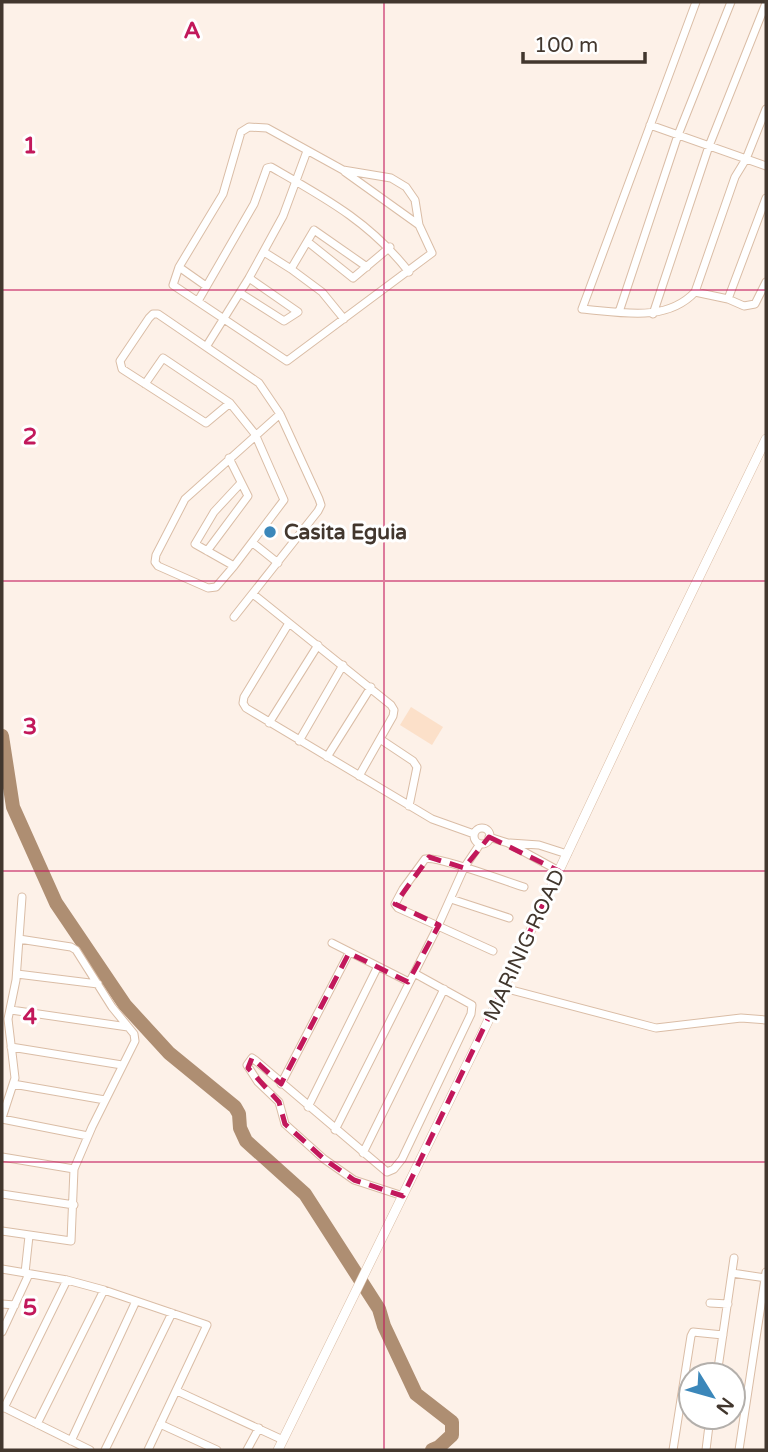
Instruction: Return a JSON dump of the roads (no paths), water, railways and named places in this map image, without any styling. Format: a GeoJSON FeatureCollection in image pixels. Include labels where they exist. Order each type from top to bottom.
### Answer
{"type":"FeatureCollection","features":[{"type":"Feature","properties":{"kind":"street"},"geometry":{"type":"LineString","coordinates":[[696,2],[582,309],[653,314],[672,309],[687,301],[695,292],[735,177],[747,159],[766,109]]}},
{"type":"Feature","properties":{"kind":"street"},"geometry":{"type":"LineString","coordinates":[[619,312],[678,135],[731,2]]}},
{"type":"Feature","properties":{"kind":"street"},"geometry":{"type":"LineString","coordinates":[[653,314],[709,146],[766,3]]}},
{"type":"Feature","properties":{"kind":"street"},"geometry":{"type":"LineString","coordinates":[[650,125],[766,166]]}},
{"type":"Feature","properties":{"kind":"street"},"geometry":{"type":"LineString","coordinates":[[343,170],[391,178],[406,187],[415,200],[419,225],[432,253],[287,361],[173,285],[179,267],[223,194],[244,128],[267,128],[343,170],[419,225]]}},
{"type":"Feature","properties":{"kind":"street"},"geometry":{"type":"LineString","coordinates":[[206,347],[249,278],[283,216],[307,151]]}},
{"type":"Feature","properties":{"kind":"street"},"geometry":{"type":"LineString","coordinates":[[198,301],[254,204],[267,168],[271,167],[367,226],[390,247],[409,272]]}},
{"type":"Feature","properties":{"kind":"street"},"geometry":{"type":"LineString","coordinates":[[728,299],[766,198]]}},
{"type":"Feature","properties":{"kind":"street"},"geometry":{"type":"LineString","coordinates":[[291,269],[314,230],[318,230],[367,267]]}},
{"type":"Feature","properties":{"kind":"street"},"geometry":{"type":"LineString","coordinates":[[308,242],[353,278],[390,247]]}},
{"type":"Feature","properties":{"kind":"street"},"geometry":{"type":"LineString","coordinates":[[264,252],[322,292],[344,319]]}},
{"type":"Feature","properties":{"kind":"street"},"geometry":{"type":"LineString","coordinates":[[179,267],[206,286]]}},
{"type":"Feature","properties":{"kind":"street"},"geometry":{"type":"LineString","coordinates":[[240,293],[284,321],[300,311],[249,278]]}},
{"type":"Feature","properties":{"kind":"street"},"geometry":{"type":"LineString","coordinates":[[695,292],[728,299],[744,306],[755,304],[766,282]]}},
{"type":"Feature","properties":{"kind":"street"},"geometry":{"type":"LineString","coordinates":[[230,403],[206,423],[121,369],[119,365],[153,314],[158,314],[259,383],[280,414],[320,505],[234,617]]}},
{"type":"Feature","properties":{"kind":"street"},"geometry":{"type":"LineString","coordinates":[[145,384],[163,358],[230,403],[255,434],[284,500],[253,543],[212,589],[158,566],[155,562],[156,555],[185,499],[255,434],[280,414]]}},
{"type":"Feature","properties":{"kind":"street","name":"MARINIG ROAD"},"geometry":{"type":"LineString","coordinates":[[278,1450],[504,988],[766,439]]}},
{"type":"Feature","properties":{"kind":"street"},"geometry":{"type":"LineString","coordinates":[[207,551],[248,496],[229,458]]}},
{"type":"Feature","properties":{"kind":"street"},"geometry":{"type":"LineString","coordinates":[[234,566],[195,544],[214,512],[240,484]]}},
{"type":"Feature","properties":{"kind":"street"},"geometry":{"type":"LineString","coordinates":[[253,543],[278,563]]}},
{"type":"Feature","properties":{"kind":"street"},"geometry":{"type":"LineString","coordinates":[[253,594],[371,687],[394,710],[359,776]]}},
{"type":"Feature","properties":{"kind":"street"},"geometry":{"type":"LineString","coordinates":[[289,623],[243,703],[246,708],[432,819],[474,834]]}},
{"type":"Feature","properties":{"kind":"street"},"geometry":{"type":"LineString","coordinates":[[270,723],[318,645]]}},
{"type":"Feature","properties":{"kind":"street"},"geometry":{"type":"LineString","coordinates":[[299,741],[343,665]]}},
{"type":"Feature","properties":{"kind":"street"},"geometry":{"type":"LineString","coordinates":[[327,757],[371,687]]}},
{"type":"Feature","properties":{"kind":"street"},"geometry":{"type":"LineString","coordinates":[[380,739],[413,761],[417,767],[410,806]]}},
{"type":"Feature","properties":{"kind":"street"},"geometry":{"type":"LineString","coordinates":[[335,1129],[429,945],[464,868],[480,844],[485,843],[489,837],[484,828],[479,828],[474,834],[474,839],[480,844]]}},
{"type":"Feature","properties":{"kind":"street"},"geometry":{"type":"LineString","coordinates":[[489,837],[508,843],[559,871]]}},
{"type":"Feature","properties":{"kind":"street"},"geometry":{"type":"LineString","coordinates":[[508,843],[539,845],[568,854]]}},
{"type":"Feature","properties":{"kind":"street"},"geometry":{"type":"LineString","coordinates":[[493,951],[397,908],[398,897],[429,857],[524,887]]}},
{"type":"Feature","properties":{"kind":"street"},"geometry":{"type":"LineString","coordinates":[[22,897],[17,974],[8,1019],[15,1069],[2,1119],[88,1136]]}},
{"type":"Feature","properties":{"kind":"street"},"geometry":{"type":"LineString","coordinates":[[451,899],[509,918]]}},
{"type":"Feature","properties":{"kind":"street"},"geometry":{"type":"LineString","coordinates":[[2,1231],[71,1241],[74,1169],[135,1041],[76,950],[19,939]]}},
{"type":"Feature","properties":{"kind":"street"},"geometry":{"type":"LineString","coordinates":[[332,943],[409,982]]}},
{"type":"Feature","properties":{"kind":"street"},"geometry":{"type":"LineString","coordinates":[[281,1084],[349,953]]}},
{"type":"Feature","properties":{"kind":"street"},"geometry":{"type":"LineString","coordinates":[[308,1108],[377,968]]}},
{"type":"Feature","properties":{"kind":"street"},"geometry":{"type":"LineString","coordinates":[[403,1196],[354,1180],[324,1159],[285,1124],[279,1102],[248,1068],[252,1058],[387,1172],[394,1170],[402,1159],[471,1014],[472,1005],[414,973]]}},
{"type":"Feature","properties":{"kind":"street"},"geometry":{"type":"LineString","coordinates":[[17,974],[97,984]]}},
{"type":"Feature","properties":{"kind":"street"},"geometry":{"type":"LineString","coordinates":[[504,988],[656,1028],[741,1018],[766,1020]]}},
{"type":"Feature","properties":{"kind":"street"},"geometry":{"type":"LineString","coordinates":[[363,1153],[444,989]]}},
{"type":"Feature","properties":{"kind":"street"},"geometry":{"type":"LineString","coordinates":[[10,1010],[128,1027]]}},
{"type":"Feature","properties":{"kind":"street"},"geometry":{"type":"LineString","coordinates":[[11,1047],[122,1065]]}},
{"type":"Feature","properties":{"kind":"street"},"geometry":{"type":"LineString","coordinates":[[13,1084],[105,1100]]}},
{"type":"Feature","properties":{"kind":"street"},"geometry":{"type":"LineString","coordinates":[[2,1157],[74,1169]]}},
{"type":"Feature","properties":{"kind":"street"},"geometry":{"type":"LineString","coordinates":[[2,1194],[74,1205]]}},
{"type":"Feature","properties":{"kind":"street"},"geometry":{"type":"LineString","coordinates":[[2,1332],[27,1274],[29,1236]]}},
{"type":"Feature","properties":{"kind":"street"},"geometry":{"type":"LineString","coordinates":[[719,1361],[734,1258]]}},
{"type":"Feature","properties":{"kind":"street"},"geometry":{"type":"LineString","coordinates":[[2,1269],[67,1280],[104,1290],[207,1325],[148,1450]]}},
{"type":"Feature","properties":{"kind":"street"},"geometry":{"type":"LineString","coordinates":[[739,1450],[766,1272]]}},
{"type":"Feature","properties":{"kind":"street"},"geometry":{"type":"LineString","coordinates":[[732,1273],[766,1278]]}},
{"type":"Feature","properties":{"kind":"street"},"geometry":{"type":"LineString","coordinates":[[67,1280],[3,1407],[90,1450]]}},
{"type":"Feature","properties":{"kind":"street"},"geometry":{"type":"LineString","coordinates":[[37,1424],[104,1290]]}},
{"type":"Feature","properties":{"kind":"street"},"geometry":{"type":"LineString","coordinates":[[71,1441],[136,1301]]}},
{"type":"Feature","properties":{"kind":"street"},"geometry":{"type":"LineString","coordinates":[[710,1303],[728,1304]]}},
{"type":"Feature","properties":{"kind":"street"},"geometry":{"type":"LineString","coordinates":[[2,1304],[15,1305]]}},
{"type":"Feature","properties":{"kind":"street"},"geometry":{"type":"LineString","coordinates":[[105,1450],[172,1313]]}},
{"type":"Feature","properties":{"kind":"street"},"geometry":{"type":"LineString","coordinates":[[673,1450],[691,1336],[693,1332],[723,1335]]}},
{"type":"Feature","properties":{"kind":"street"},"geometry":{"type":"LineString","coordinates":[[177,1391],[283,1440]]}},
{"type":"Feature","properties":{"kind":"street"},"geometry":{"type":"LineString","coordinates":[[160,1424],[217,1450]]}},
{"type":"Feature","properties":{"kind":"street"},"geometry":{"type":"LineString","coordinates":[[247,1450],[259,1428]]}},
{"type":"Feature","properties":{"kind":"street"},"geometry":{"type":"LineString","coordinates":[[706,1450],[708,1431]]}},
{"type":"Feature","properties":{"kind":"waterway"},"geometry":{"type":"LineString","coordinates":[[2,736],[13,807],[56,903],[125,1005],[169,1053],[235,1107],[246,1141],[305,1194],[379,1309],[384,1326],[416,1394],[452,1422],[452,1435],[432,1450]]}},
{"type":"Feature","properties":{"kind":"place","name":"Casita Eguia"},"geometry":{"type":"Point","coordinates":[270,532]}}]}
